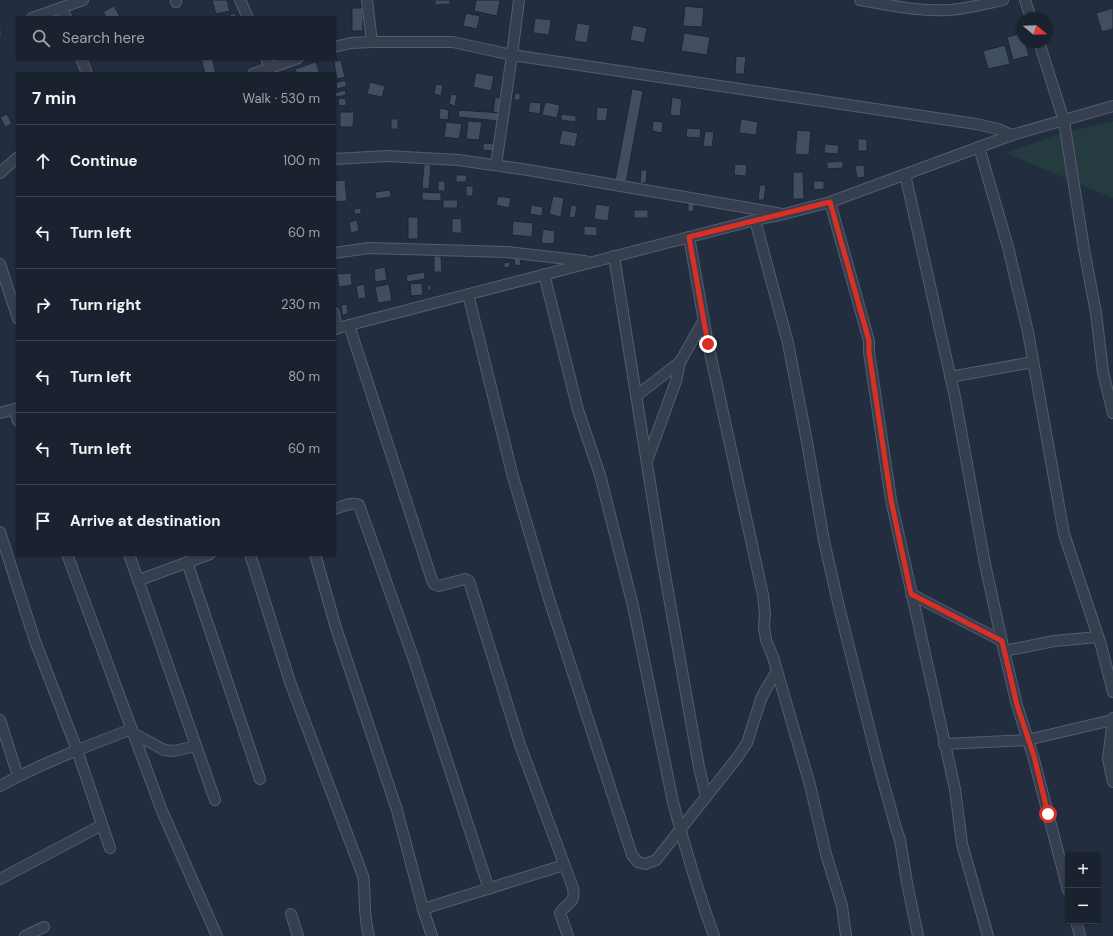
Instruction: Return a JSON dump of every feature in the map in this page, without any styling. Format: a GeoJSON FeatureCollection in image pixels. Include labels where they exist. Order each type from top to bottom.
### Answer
{"type":"FeatureCollection","features":[{"type":"Feature","properties":{"kind":"street"},"geometry":{"type":"LineString","coordinates":[[37,16],[83,0]]}},
{"type":"Feature","properties":{"kind":"street"},"geometry":{"type":"LineString","coordinates":[[240,0],[247,16]]}},
{"type":"Feature","properties":{"kind":"street"},"geometry":{"type":"LineString","coordinates":[[366,0],[372,42]]}},
{"type":"Feature","properties":{"kind":"street"},"geometry":{"type":"LineString","coordinates":[[496,165],[519,0]]}},
{"type":"Feature","properties":{"kind":"street"},"geometry":{"type":"LineString","coordinates":[[860,0],[882,2],[922,10],[966,8],[1003,0]]}},
{"type":"Feature","properties":{"kind":"street"},"geometry":{"type":"LineString","coordinates":[[1025,0],[1029,12]]}},
{"type":"Feature","properties":{"kind":"street"},"geometry":{"type":"LineString","coordinates":[[62,7],[65,16]]}},
{"type":"Feature","properties":{"kind":"street"},"geometry":{"type":"LineString","coordinates":[[336,47],[351,43],[372,42],[453,42],[512,55],[982,125],[998,129],[1012,135]]}},
{"type":"Feature","properties":{"kind":"street"},"geometry":{"type":"LineString","coordinates":[[1041,48],[1064,121],[1084,249],[1096,313],[1104,372],[1113,413]]}},
{"type":"Feature","properties":{"kind":"street"},"geometry":{"type":"LineString","coordinates":[[82,60],[86,72]]}},
{"type":"Feature","properties":{"kind":"street"},"geometry":{"type":"LineString","coordinates":[[267,60],[270,68]]}},
{"type":"Feature","properties":{"kind":"street"},"geometry":{"type":"LineString","coordinates":[[259,72],[292,60]]}},
{"type":"Feature","properties":{"kind":"street"},"geometry":{"type":"LineString","coordinates":[[283,63],[285,72]]}},
{"type":"Feature","properties":{"kind":"street"},"geometry":{"type":"LineString","coordinates":[[336,329],[614,256],[830,202],[1012,135],[1113,106]]}},
{"type":"Feature","properties":{"kind":"street"},"geometry":{"type":"LineString","coordinates":[[979,147],[1008,247],[1028,332],[1064,534],[1098,636],[1113,692]]}},
{"type":"Feature","properties":{"kind":"street"},"geometry":{"type":"LineString","coordinates":[[336,159],[387,156],[458,160],[528,170],[784,214]]}},
{"type":"Feature","properties":{"kind":"street"},"geometry":{"type":"LineString","coordinates":[[0,173],[16,159]]}},
{"type":"Feature","properties":{"kind":"street"},"geometry":{"type":"LineString","coordinates":[[905,174],[950,377],[985,564],[1003,646],[1017,705],[1027,740],[1034,756],[1067,888]]}},
{"type":"Feature","properties":{"kind":"street"},"geometry":{"type":"LineString","coordinates":[[830,202],[869,341],[869,352],[891,500],[955,789],[962,844],[988,936]]}},
{"type":"Feature","properties":{"kind":"street"},"geometry":{"type":"LineString","coordinates":[[755,220],[788,343],[809,449],[824,541],[878,763],[900,840],[918,936]]}},
{"type":"Feature","properties":{"kind":"street"},"geometry":{"type":"LineString","coordinates":[[689,237],[704,320],[732,456],[763,595],[766,640],[777,672],[810,785],[826,854],[842,906],[846,936]]}},
{"type":"Feature","properties":{"kind":"street"},"geometry":{"type":"LineString","coordinates":[[336,253],[369,248],[507,252],[591,262]]}},
{"type":"Feature","properties":{"kind":"street"},"geometry":{"type":"LineString","coordinates":[[614,256],[646,463],[684,683],[706,797]]}},
{"type":"Feature","properties":{"kind":"street"},"geometry":{"type":"LineString","coordinates":[[0,264],[16,311]]}},
{"type":"Feature","properties":{"kind":"street"},"geometry":{"type":"LineString","coordinates":[[544,274],[578,410],[600,475],[624,570],[680,829],[704,911],[714,936]]}},
{"type":"Feature","properties":{"kind":"street"},"geometry":{"type":"LineString","coordinates":[[468,294],[515,484],[549,599],[632,855],[638,862],[645,864],[656,860],[748,743],[765,691],[777,672]]}},
{"type":"Feature","properties":{"kind":"street"},"geometry":{"type":"LineString","coordinates":[[646,463],[676,381],[680,362],[704,320]]}},
{"type":"Feature","properties":{"kind":"street"},"geometry":{"type":"LineString","coordinates":[[349,325],[432,580],[434,584],[439,586],[465,579],[470,581],[520,745],[574,893],[574,897],[570,903],[560,913],[568,936]]}},
{"type":"Feature","properties":{"kind":"street"},"geometry":{"type":"LineString","coordinates":[[636,396],[680,362]]}},
{"type":"Feature","properties":{"kind":"street"},"geometry":{"type":"LineString","coordinates":[[950,377],[1033,362]]}},
{"type":"Feature","properties":{"kind":"street"},"geometry":{"type":"LineString","coordinates":[[0,413],[16,408]]}},
{"type":"Feature","properties":{"kind":"street"},"geometry":{"type":"LineString","coordinates":[[336,508],[353,503],[359,506],[418,672],[489,889]]}},
{"type":"Feature","properties":{"kind":"street"},"geometry":{"type":"LineString","coordinates":[[0,532],[35,641],[77,750],[110,848]]}},
{"type":"Feature","properties":{"kind":"street"},"geometry":{"type":"LineString","coordinates":[[67,556],[162,811],[217,936]]}},
{"type":"Feature","properties":{"kind":"street"},"geometry":{"type":"LineString","coordinates":[[130,556],[215,800]]}},
{"type":"Feature","properties":{"kind":"street"},"geometry":{"type":"LineString","coordinates":[[139,580],[204,556]]}},
{"type":"Feature","properties":{"kind":"street"},"geometry":{"type":"LineString","coordinates":[[251,556],[290,682],[363,876],[365,892],[365,918],[369,936]]}},
{"type":"Feature","properties":{"kind":"street"},"geometry":{"type":"LineString","coordinates":[[316,556],[336,628],[397,810],[423,909],[432,936]]}},
{"type":"Feature","properties":{"kind":"street"},"geometry":{"type":"LineString","coordinates":[[187,562],[260,779]]}},
{"type":"Feature","properties":{"kind":"street"},"geometry":{"type":"LineString","coordinates":[[911,594],[1003,646],[1098,636]]}},
{"type":"Feature","properties":{"kind":"street"},"geometry":{"type":"LineString","coordinates":[[944,744],[1027,740],[1113,719],[1108,759],[1113,782]]}},
{"type":"Feature","properties":{"kind":"street"},"geometry":{"type":"LineString","coordinates":[[0,722],[18,776]]}},
{"type":"Feature","properties":{"kind":"street"},"geometry":{"type":"LineString","coordinates":[[0,786],[18,776],[77,750],[133,731]]}},
{"type":"Feature","properties":{"kind":"street"},"geometry":{"type":"LineString","coordinates":[[133,731],[164,750],[174,751],[196,746]]}},
{"type":"Feature","properties":{"kind":"street"},"geometry":{"type":"LineString","coordinates":[[0,879],[102,825]]}},
{"type":"Feature","properties":{"kind":"street"},"geometry":{"type":"LineString","coordinates":[[423,909],[564,865]]}},
{"type":"Feature","properties":{"kind":"street"},"geometry":{"type":"LineString","coordinates":[[291,914],[298,936]]}},
{"type":"Feature","properties":{"kind":"street"},"geometry":{"type":"LineString","coordinates":[[1077,924],[1080,936]]}},
{"type":"Feature","properties":{"kind":"street"},"geometry":{"type":"LineString","coordinates":[[25,936],[44,927]]}},
{"type":"Feature","properties":{"kind":"green space"},"geometry":{"type":"Polygon","coordinates":[[[1113,121],[1113,198],[1005,153],[1056,135],[1113,121]]]}},
{"type":"Feature","properties":{"kind":"building"},"geometry":{"type":"Polygon","coordinates":[[[212,0],[227,0],[230,11],[216,14],[212,0]]]}},
{"type":"Feature","properties":{"kind":"building"},"geometry":{"type":"Polygon","coordinates":[[[435,0],[450,0],[450,4],[435,5],[435,0]]]}},
{"type":"Feature","properties":{"kind":"building"},"geometry":{"type":"Polygon","coordinates":[[[476,0],[500,0],[497,16],[474,11],[476,0]]]}},
{"type":"Feature","properties":{"kind":"building"},"geometry":{"type":"Polygon","coordinates":[[[114,6],[120,16],[106,16],[103,12],[114,6]]]}},
{"type":"Feature","properties":{"kind":"building"},"geometry":{"type":"Polygon","coordinates":[[[685,6],[704,8],[702,27],[683,26],[685,6]]]}},
{"type":"Feature","properties":{"kind":"building"},"geometry":{"type":"Polygon","coordinates":[[[352,8],[363,8],[363,31],[352,31],[352,8]]]}},
{"type":"Feature","properties":{"kind":"building"},"geometry":{"type":"Polygon","coordinates":[[[1113,8],[1113,29],[1102,32],[1096,13],[1113,8]]]}},
{"type":"Feature","properties":{"kind":"building"},"geometry":{"type":"Polygon","coordinates":[[[235,13],[236,16],[228,16],[235,13]]]}},
{"type":"Feature","properties":{"kind":"building"},"geometry":{"type":"Polygon","coordinates":[[[466,13],[480,16],[477,29],[463,26],[466,13]]]}},
{"type":"Feature","properties":{"kind":"building"},"geometry":{"type":"Polygon","coordinates":[[[535,18],[551,20],[549,35],[533,33],[535,18]]]}},
{"type":"Feature","properties":{"kind":"building"},"geometry":{"type":"Polygon","coordinates":[[[577,23],[590,25],[587,43],[574,41],[577,23]]]}},
{"type":"Feature","properties":{"kind":"building"},"geometry":{"type":"Polygon","coordinates":[[[1,25],[2,37],[0,37],[1,25]]]}},
{"type":"Feature","properties":{"kind":"building"},"geometry":{"type":"Polygon","coordinates":[[[633,25],[647,28],[644,43],[630,40],[633,25]]]}},
{"type":"Feature","properties":{"kind":"building"},"geometry":{"type":"Polygon","coordinates":[[[684,33],[710,37],[707,55],[681,51],[684,33]]]}},
{"type":"Feature","properties":{"kind":"building"},"geometry":{"type":"Polygon","coordinates":[[[1017,34],[1017,48],[1027,48],[1029,56],[1013,60],[1007,37],[1017,34]]]}},
{"type":"Feature","properties":{"kind":"building"},"geometry":{"type":"Polygon","coordinates":[[[1005,45],[1010,64],[988,69],[983,51],[1005,45]]]}},
{"type":"Feature","properties":{"kind":"building"},"geometry":{"type":"Polygon","coordinates":[[[736,56],[746,57],[744,74],[735,74],[736,56]]]}},
{"type":"Feature","properties":{"kind":"building"},"geometry":{"type":"Polygon","coordinates":[[[202,60],[212,60],[216,72],[204,72],[202,60]]]}},
{"type":"Feature","properties":{"kind":"building"},"geometry":{"type":"Polygon","coordinates":[[[341,60],[345,77],[337,79],[334,62],[341,60]]]}},
{"type":"Feature","properties":{"kind":"building"},"geometry":{"type":"Polygon","coordinates":[[[316,62],[319,72],[296,72],[295,69],[316,62]]]}},
{"type":"Feature","properties":{"kind":"building"},"geometry":{"type":"Polygon","coordinates":[[[476,73],[494,76],[491,91],[473,87],[476,73]]]}},
{"type":"Feature","properties":{"kind":"building"},"geometry":{"type":"Polygon","coordinates":[[[345,80],[347,86],[337,89],[336,83],[345,80]]]}},
{"type":"Feature","properties":{"kind":"building"},"geometry":{"type":"Polygon","coordinates":[[[370,82],[385,86],[382,97],[367,94],[370,82]]]}},
{"type":"Feature","properties":{"kind":"building"},"geometry":{"type":"Polygon","coordinates":[[[436,84],[443,85],[441,96],[434,94],[436,84]]]}},
{"type":"Feature","properties":{"kind":"building"},"geometry":{"type":"Polygon","coordinates":[[[632,89],[643,91],[626,183],[615,181],[632,89]]]}},
{"type":"Feature","properties":{"kind":"building"},"geometry":{"type":"Polygon","coordinates":[[[345,90],[346,95],[336,97],[336,93],[345,90]]]}},
{"type":"Feature","properties":{"kind":"building"},"geometry":{"type":"Polygon","coordinates":[[[515,93],[520,93],[520,100],[514,100],[515,93]]]}},
{"type":"Feature","properties":{"kind":"building"},"geometry":{"type":"Polygon","coordinates":[[[451,94],[457,95],[455,106],[449,104],[451,94]]]}},
{"type":"Feature","properties":{"kind":"building"},"geometry":{"type":"Polygon","coordinates":[[[495,97],[503,99],[501,113],[493,112],[495,97]]]}},
{"type":"Feature","properties":{"kind":"building"},"geometry":{"type":"Polygon","coordinates":[[[672,97],[682,99],[680,116],[670,115],[672,97]]]}},
{"type":"Feature","properties":{"kind":"building"},"geometry":{"type":"Polygon","coordinates":[[[345,98],[347,105],[339,106],[338,99],[345,98]]]}},
{"type":"Feature","properties":{"kind":"building"},"geometry":{"type":"Polygon","coordinates":[[[530,102],[541,103],[540,114],[528,112],[530,102]]]}},
{"type":"Feature","properties":{"kind":"building"},"geometry":{"type":"Polygon","coordinates":[[[545,102],[560,105],[557,118],[542,115],[545,102]]]}},
{"type":"Feature","properties":{"kind":"building"},"geometry":{"type":"Polygon","coordinates":[[[597,107],[608,108],[606,121],[596,120],[597,107]]]}},
{"type":"Feature","properties":{"kind":"building"},"geometry":{"type":"Polygon","coordinates":[[[440,108],[449,110],[448,120],[439,119],[440,108]]]}},
{"type":"Feature","properties":{"kind":"building"},"geometry":{"type":"Polygon","coordinates":[[[459,110],[501,113],[500,121],[458,117],[459,110]]]}},
{"type":"Feature","properties":{"kind":"building"},"geometry":{"type":"Polygon","coordinates":[[[340,112],[354,112],[353,127],[340,127],[340,112]]]}},
{"type":"Feature","properties":{"kind":"building"},"geometry":{"type":"Polygon","coordinates":[[[7,114],[12,124],[5,127],[0,117],[7,114]]]}},
{"type":"Feature","properties":{"kind":"building"},"geometry":{"type":"Polygon","coordinates":[[[561,114],[576,116],[576,122],[561,120],[561,114]]]}},
{"type":"Feature","properties":{"kind":"building"},"geometry":{"type":"Polygon","coordinates":[[[391,119],[398,119],[398,129],[391,129],[391,119]]]}},
{"type":"Feature","properties":{"kind":"building"},"geometry":{"type":"Polygon","coordinates":[[[741,119],[758,122],[756,135],[739,133],[741,119]]]}},
{"type":"Feature","properties":{"kind":"building"},"geometry":{"type":"Polygon","coordinates":[[[468,121],[482,122],[479,140],[466,139],[468,121]]]}},
{"type":"Feature","properties":{"kind":"building"},"geometry":{"type":"Polygon","coordinates":[[[653,121],[663,122],[662,133],[652,131],[653,121]]]}},
{"type":"Feature","properties":{"kind":"building"},"geometry":{"type":"Polygon","coordinates":[[[446,122],[462,124],[459,139],[444,137],[446,122]]]}},
{"type":"Feature","properties":{"kind":"building"},"geometry":{"type":"Polygon","coordinates":[[[687,128],[701,129],[700,138],[686,137],[687,128]]]}},
{"type":"Feature","properties":{"kind":"building"},"geometry":{"type":"Polygon","coordinates":[[[562,130],[578,133],[575,147],[559,144],[562,130]]]}},
{"type":"Feature","properties":{"kind":"building"},"geometry":{"type":"Polygon","coordinates":[[[797,130],[811,131],[809,155],[795,154],[797,130]]]}},
{"type":"Feature","properties":{"kind":"building"},"geometry":{"type":"Polygon","coordinates":[[[705,131],[714,132],[712,147],[703,146],[705,131]]]}},
{"type":"Feature","properties":{"kind":"building"},"geometry":{"type":"Polygon","coordinates":[[[858,139],[867,139],[867,151],[858,151],[858,139]]]}},
{"type":"Feature","properties":{"kind":"building"},"geometry":{"type":"Polygon","coordinates":[[[483,143],[494,144],[493,151],[483,150],[483,143]]]}},
{"type":"Feature","properties":{"kind":"building"},"geometry":{"type":"Polygon","coordinates":[[[825,144],[839,145],[838,154],[824,153],[825,144]]]}},
{"type":"Feature","properties":{"kind":"building"},"geometry":{"type":"Polygon","coordinates":[[[843,161],[843,168],[827,169],[827,162],[843,161]]]}},
{"type":"Feature","properties":{"kind":"building"},"geometry":{"type":"Polygon","coordinates":[[[424,164],[431,165],[429,189],[422,188],[424,164]]]}},
{"type":"Feature","properties":{"kind":"building"},"geometry":{"type":"Polygon","coordinates":[[[735,164],[747,165],[746,176],[734,175],[735,164]]]}},
{"type":"Feature","properties":{"kind":"building"},"geometry":{"type":"Polygon","coordinates":[[[864,165],[865,177],[857,178],[855,166],[864,165]]]}},
{"type":"Feature","properties":{"kind":"building"},"geometry":{"type":"Polygon","coordinates":[[[641,170],[647,170],[646,183],[640,183],[641,170]]]}},
{"type":"Feature","properties":{"kind":"building"},"geometry":{"type":"Polygon","coordinates":[[[793,172],[803,172],[804,199],[793,199],[793,172]]]}},
{"type":"Feature","properties":{"kind":"building"},"geometry":{"type":"Polygon","coordinates":[[[456,175],[467,175],[466,182],[456,182],[456,175]]]}},
{"type":"Feature","properties":{"kind":"building"},"geometry":{"type":"Polygon","coordinates":[[[345,180],[347,201],[336,202],[336,181],[345,180]]]}},
{"type":"Feature","properties":{"kind":"building"},"geometry":{"type":"Polygon","coordinates":[[[438,181],[445,181],[445,191],[438,191],[438,181]]]}},
{"type":"Feature","properties":{"kind":"building"},"geometry":{"type":"Polygon","coordinates":[[[813,181],[824,181],[824,189],[814,190],[813,181]]]}},
{"type":"Feature","properties":{"kind":"building"},"geometry":{"type":"Polygon","coordinates":[[[760,185],[766,185],[764,200],[758,200],[760,185]]]}},
{"type":"Feature","properties":{"kind":"building"},"geometry":{"type":"Polygon","coordinates":[[[466,186],[473,186],[473,196],[466,196],[466,186]]]}},
{"type":"Feature","properties":{"kind":"building"},"geometry":{"type":"Polygon","coordinates":[[[390,190],[391,197],[376,199],[375,192],[390,190]]]}},
{"type":"Feature","properties":{"kind":"building"},"geometry":{"type":"Polygon","coordinates":[[[422,192],[441,193],[441,201],[422,200],[422,192]]]}},
{"type":"Feature","properties":{"kind":"building"},"geometry":{"type":"Polygon","coordinates":[[[498,196],[511,198],[509,208],[496,205],[498,196]]]}},
{"type":"Feature","properties":{"kind":"building"},"geometry":{"type":"Polygon","coordinates":[[[553,196],[564,198],[561,217],[549,214],[553,196]]]}},
{"type":"Feature","properties":{"kind":"building"},"geometry":{"type":"Polygon","coordinates":[[[443,200],[458,200],[457,208],[443,208],[443,200]]]}},
{"type":"Feature","properties":{"kind":"building"},"geometry":{"type":"Polygon","coordinates":[[[688,202],[694,202],[694,211],[688,212],[688,202]]]}},
{"type":"Feature","properties":{"kind":"building"},"geometry":{"type":"Polygon","coordinates":[[[596,204],[610,206],[608,221],[594,219],[596,204]]]}},
{"type":"Feature","properties":{"kind":"building"},"geometry":{"type":"Polygon","coordinates":[[[531,205],[543,207],[542,216],[530,214],[531,205]]]}},
{"type":"Feature","properties":{"kind":"building"},"geometry":{"type":"Polygon","coordinates":[[[571,205],[577,206],[575,218],[569,217],[571,205]]]}},
{"type":"Feature","properties":{"kind":"building"},"geometry":{"type":"Polygon","coordinates":[[[361,208],[361,214],[354,214],[354,209],[361,208]]]}},
{"type":"Feature","properties":{"kind":"building"},"geometry":{"type":"Polygon","coordinates":[[[634,210],[648,210],[648,218],[634,218],[634,210]]]}},
{"type":"Feature","properties":{"kind":"building"},"geometry":{"type":"Polygon","coordinates":[[[408,217],[418,217],[418,239],[408,239],[408,217]]]}},
{"type":"Feature","properties":{"kind":"building"},"geometry":{"type":"Polygon","coordinates":[[[461,218],[462,233],[452,233],[452,219],[461,218]]]}},
{"type":"Feature","properties":{"kind":"building"},"geometry":{"type":"Polygon","coordinates":[[[357,220],[359,231],[351,233],[349,222],[357,220]]]}},
{"type":"Feature","properties":{"kind":"building"},"geometry":{"type":"Polygon","coordinates":[[[513,221],[533,223],[532,237],[512,235],[513,221]]]}},
{"type":"Feature","properties":{"kind":"building"},"geometry":{"type":"Polygon","coordinates":[[[584,226],[597,227],[597,236],[584,235],[584,226]]]}},
{"type":"Feature","properties":{"kind":"building"},"geometry":{"type":"Polygon","coordinates":[[[543,229],[555,231],[554,244],[541,243],[543,229]]]}},
{"type":"Feature","properties":{"kind":"building"},"geometry":{"type":"Polygon","coordinates":[[[434,256],[441,256],[442,272],[434,272],[434,256]]]}},
{"type":"Feature","properties":{"kind":"building"},"geometry":{"type":"Polygon","coordinates":[[[520,257],[521,265],[515,266],[514,258],[520,257]]]}},
{"type":"Feature","properties":{"kind":"building"},"geometry":{"type":"Polygon","coordinates":[[[510,262],[510,267],[504,268],[504,263],[510,262]]]}},
{"type":"Feature","properties":{"kind":"building"},"geometry":{"type":"Polygon","coordinates":[[[385,267],[387,280],[375,282],[374,269],[385,267]]]}},
{"type":"Feature","properties":{"kind":"building"},"geometry":{"type":"Polygon","coordinates":[[[424,272],[425,279],[407,282],[406,275],[424,272]]]}},
{"type":"Feature","properties":{"kind":"building"},"geometry":{"type":"Polygon","coordinates":[[[351,273],[352,285],[339,287],[337,274],[351,273]]]}},
{"type":"Feature","properties":{"kind":"building"},"geometry":{"type":"Polygon","coordinates":[[[422,283],[423,295],[411,296],[410,284],[422,283]]]}},
{"type":"Feature","properties":{"kind":"building"},"geometry":{"type":"Polygon","coordinates":[[[364,284],[366,298],[358,299],[356,286],[364,284]]]}},
{"type":"Feature","properties":{"kind":"building"},"geometry":{"type":"Polygon","coordinates":[[[389,284],[392,301],[378,303],[375,287],[389,284]]]}},
{"type":"Feature","properties":{"kind":"building"},"geometry":{"type":"Polygon","coordinates":[[[427,285],[431,285],[431,290],[428,290],[427,285]]]}},
{"type":"Feature","properties":{"kind":"building"},"geometry":{"type":"Polygon","coordinates":[[[347,304],[348,314],[342,315],[341,305],[347,304]]]}},
{"type":"Feature","properties":{"kind":"route"},"geometry":{"type":"LineString","coordinates":[[708,344],[689,237],[830,202],[869,341],[869,352],[891,500],[911,594],[1002,641],[1017,705],[1027,740],[1034,756],[1037,775],[1048,814]]}}]}
